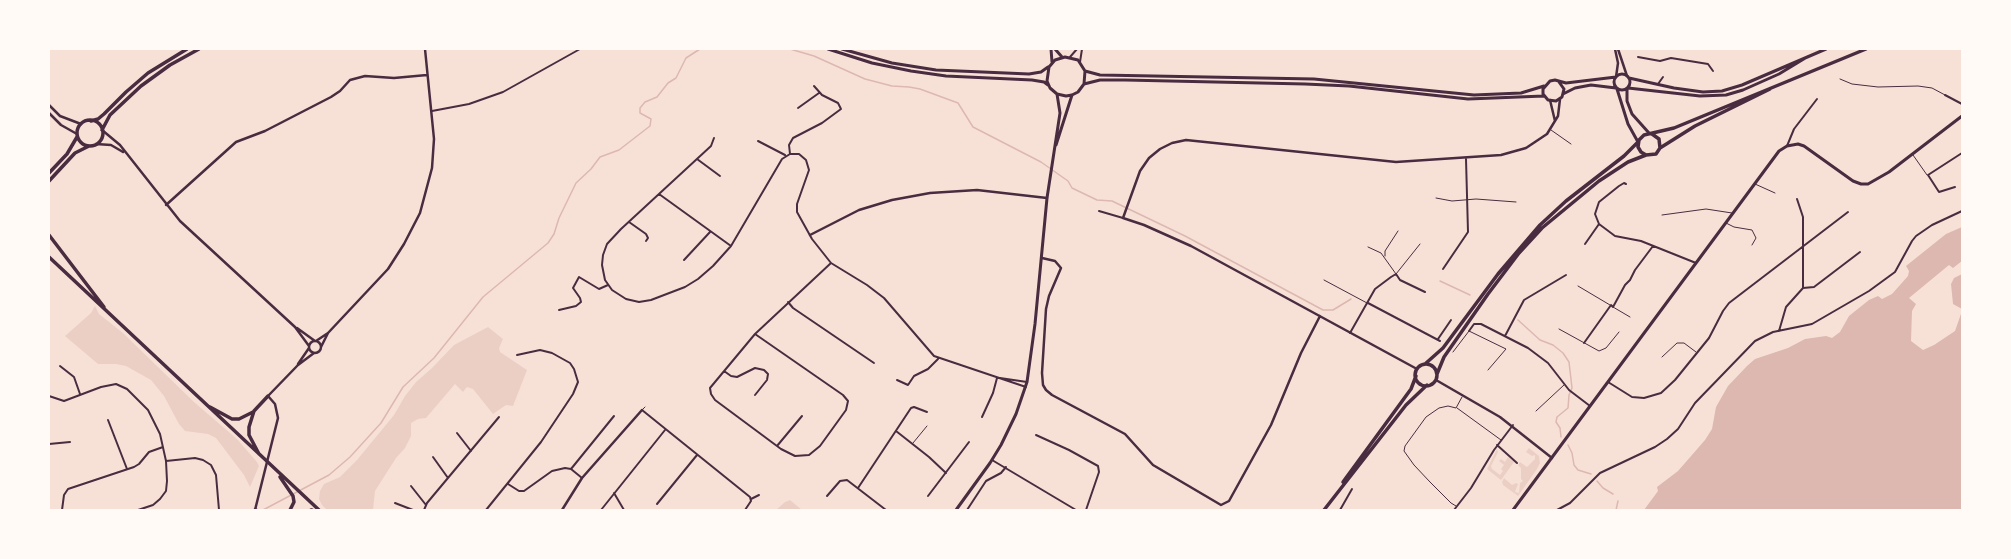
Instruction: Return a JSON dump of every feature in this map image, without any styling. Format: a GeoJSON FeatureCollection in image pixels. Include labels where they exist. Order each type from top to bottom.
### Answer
{"type":"FeatureCollection","features":[{"type":"Feature","properties":{"kind":"main road"},"geometry":{"type":"LineString","coordinates":[[49,173],[67,154],[81,124],[98,119],[148,73],[187,49]]}},
{"type":"Feature","properties":{"kind":"main road"},"geometry":{"type":"LineString","coordinates":[[49,180],[75,153],[96,144],[101,139],[102,130],[110,116],[141,86],[170,65],[199,49]]}},
{"type":"Feature","properties":{"kind":"main road"},"geometry":{"type":"LineString","coordinates":[[828,49],[872,63],[911,71],[946,76],[1038,80],[1044,82],[1050,88],[1057,94],[1063,96],[1072,95],[1078,92],[1084,84],[1085,71],[1080,62],[1070,57],[1062,57],[1052,62],[1046,78],[1050,88]]}},
{"type":"Feature","properties":{"kind":"main road"},"geometry":{"type":"LineString","coordinates":[[842,49],[892,63],[936,70],[1029,74],[1041,72],[1049,67]]}},
{"type":"Feature","properties":{"kind":"main road"},"geometry":{"type":"LineString","coordinates":[[1051,49],[1052,62]]}},
{"type":"Feature","properties":{"kind":"main road"},"geometry":{"type":"LineString","coordinates":[[1055,49],[1062,57]]}},
{"type":"Feature","properties":{"kind":"main road"},"geometry":{"type":"LineString","coordinates":[[1085,71],[1108,75],[1325,79],[1474,95],[1521,93],[1544,86],[1550,81],[1566,83],[1604,80],[1621,74],[1657,85],[1698,91],[1722,91],[1738,87],[1826,49]]}},
{"type":"Feature","properties":{"kind":"main road"},"geometry":{"type":"LineString","coordinates":[[1340,488],[1346,476],[1411,390],[1417,369],[1443,348],[1498,274],[1540,225],[1566,201],[1624,156],[1644,135],[1667,130],[1866,49]]}},
{"type":"Feature","properties":{"kind":"main road"},"geometry":{"type":"LineString","coordinates":[[1563,94],[1575,88],[1590,85],[1621,90],[1627,88],[1700,96],[1726,95],[1744,90],[1779,74],[1807,57]]}},
{"type":"Feature","properties":{"kind":"main road"},"geometry":{"type":"LineString","coordinates":[[1616,77],[1614,82],[1628,124],[1638,142],[1640,150],[1646,155]]}},
{"type":"Feature","properties":{"kind":"main road"},"geometry":{"type":"LineString","coordinates":[[1628,77],[1630,83],[1627,88],[1627,102],[1632,114],[1651,134],[1659,139],[1660,148]]}},
{"type":"Feature","properties":{"kind":"main road"},"geometry":{"type":"LineString","coordinates":[[1084,84],[1100,80],[1119,80],[1305,84],[1348,86],[1468,99],[1544,96],[1550,100],[1560,99],[1563,94],[1563,86],[1559,82]]}},
{"type":"Feature","properties":{"kind":"main road"},"geometry":{"type":"LineString","coordinates":[[1544,86],[1544,96]]}},
{"type":"Feature","properties":{"kind":"main road"},"geometry":{"type":"LineString","coordinates":[[1324,510],[1406,405],[1436,380],[1444,356],[1492,288],[1519,253],[1542,228],[1599,180],[1628,162],[1646,155],[1656,154],[1660,148],[1695,126],[1770,89]]}},
{"type":"Feature","properties":{"kind":"main road"},"geometry":{"type":"LineString","coordinates":[[956,510],[992,460],[1016,414],[1026,387],[1035,324],[1047,198],[1060,107],[1057,94]]}},
{"type":"Feature","properties":{"kind":"main road"},"geometry":{"type":"LineString","coordinates":[[1055,146],[1072,95]]}},
{"type":"Feature","properties":{"kind":"main road"},"geometry":{"type":"LineString","coordinates":[[1514,510],[1776,153],[1788,146],[1798,144],[1809,149],[1853,181],[1864,184],[1877,181],[1962,116]]}},
{"type":"Feature","properties":{"kind":"main road"},"geometry":{"type":"LineString","coordinates":[[91,121],[98,124],[102,130]]}},
{"type":"Feature","properties":{"kind":"main road"},"geometry":{"type":"LineString","coordinates":[[77,135],[82,143],[89,146]]}},
{"type":"Feature","properties":{"kind":"main road"},"geometry":{"type":"LineString","coordinates":[[49,235],[106,310]]}},
{"type":"Feature","properties":{"kind":"main road"},"geometry":{"type":"LineString","coordinates":[[49,257],[274,470],[319,510]]}},
{"type":"Feature","properties":{"kind":"main road"},"geometry":{"type":"LineString","coordinates":[[1425,364],[1432,366],[1437,374]]}},
{"type":"Feature","properties":{"kind":"main road"},"geometry":{"type":"LineString","coordinates":[[1416,376],[1418,382],[1427,386]]}},
{"type":"Feature","properties":{"kind":"main road"},"geometry":{"type":"LineString","coordinates":[[208,407],[232,419],[239,419],[254,411],[268,396]]}},
{"type":"Feature","properties":{"kind":"main road"},"geometry":{"type":"LineString","coordinates":[[254,411],[249,427],[249,435],[261,457]]}},
{"type":"Feature","properties":{"kind":"main road"},"geometry":{"type":"LineString","coordinates":[[274,470],[294,496],[294,502],[290,510]]}},
{"type":"Feature","properties":{"kind":"street"},"geometry":{"type":"LineString","coordinates":[[298,365],[309,347],[328,332],[388,269],[415,225],[432,168],[434,139],[425,49]]}},
{"type":"Feature","properties":{"kind":"street"},"geometry":{"type":"LineString","coordinates":[[432,111],[469,104],[503,92],[580,49]]}},
{"type":"Feature","properties":{"kind":"street"},"geometry":{"type":"LineString","coordinates":[[1070,57],[1077,49]]}},
{"type":"Feature","properties":{"kind":"street"},"geometry":{"type":"LineString","coordinates":[[1080,62],[1082,49]]}},
{"type":"Feature","properties":{"kind":"street"},"geometry":{"type":"LineString","coordinates":[[1615,49],[1618,63],[1616,77]]}},
{"type":"Feature","properties":{"kind":"street"},"geometry":{"type":"LineString","coordinates":[[1618,49],[1628,77]]}},
{"type":"Feature","properties":{"kind":"street"},"geometry":{"type":"LineString","coordinates":[[1638,57],[1660,61],[1671,58],[1708,64],[1713,70]]}},
{"type":"Feature","properties":{"kind":"street"},"geometry":{"type":"LineString","coordinates":[[166,205],[236,142],[265,132],[331,96],[354,78],[394,78],[427,75]]}},
{"type":"Feature","properties":{"kind":"street"},"geometry":{"type":"LineString","coordinates":[[1657,85],[1663,77]]}},
{"type":"Feature","properties":{"kind":"street"},"geometry":{"type":"LineString","coordinates":[[790,154],[789,145],[794,138],[822,123],[841,109],[838,103],[819,93],[814,86]]}},
{"type":"Feature","properties":{"kind":"street"},"geometry":{"type":"LineString","coordinates":[[798,108],[819,93]]}},
{"type":"Feature","properties":{"kind":"street"},"geometry":{"type":"LineString","coordinates":[[1946,95],[1962,104]]}},
{"type":"Feature","properties":{"kind":"street"},"geometry":{"type":"LineString","coordinates":[[1123,218],[1140,171],[1147,161],[1164,147],[1183,141],[1396,162],[1466,159],[1501,155],[1536,143],[1551,130],[1558,116],[1560,99]]}},
{"type":"Feature","properties":{"kind":"street"},"geometry":{"type":"LineString","coordinates":[[1788,146],[1794,129],[1817,99]]}},
{"type":"Feature","properties":{"kind":"street"},"geometry":{"type":"LineString","coordinates":[[1550,100],[1555,121]]}},
{"type":"Feature","properties":{"kind":"street"},"geometry":{"type":"LineString","coordinates":[[49,105],[60,116],[81,124]]}},
{"type":"Feature","properties":{"kind":"street"},"geometry":{"type":"LineString","coordinates":[[49,113],[61,124],[77,135]]}},
{"type":"Feature","properties":{"kind":"street"},"geometry":{"type":"LineString","coordinates":[[102,130],[120,145],[166,205],[192,232],[295,327],[321,347]]}},
{"type":"Feature","properties":{"kind":"street"},"geometry":{"type":"LineString","coordinates":[[714,138],[711,146],[613,236],[603,255],[603,272],[608,285],[626,299],[639,302],[651,300],[685,287],[698,279],[713,266],[731,246],[779,163],[790,154],[799,154],[803,156],[808,165],[808,175],[797,204],[797,212],[800,221],[831,263],[867,285],[884,298],[923,346],[938,359],[965,366],[1026,387]]}},
{"type":"Feature","properties":{"kind":"street"},"geometry":{"type":"LineString","coordinates":[[758,141],[786,156]]}},
{"type":"Feature","properties":{"kind":"street"},"geometry":{"type":"LineString","coordinates":[[96,144],[111,145],[125,153]]}},
{"type":"Feature","properties":{"kind":"street"},"geometry":{"type":"LineString","coordinates":[[1954,187],[1939,192],[1928,175],[1962,153]]}},
{"type":"Feature","properties":{"kind":"street"},"geometry":{"type":"LineString","coordinates":[[697,159],[720,176]]}},
{"type":"Feature","properties":{"kind":"street"},"geometry":{"type":"LineString","coordinates":[[1443,269],[1468,232],[1466,159]]}},
{"type":"Feature","properties":{"kind":"street"},"geometry":{"type":"LineString","coordinates":[[1626,184],[1624,183],[1619,186],[1599,202],[1595,214],[1600,224],[1615,236],[1637,240],[1696,264]]}},
{"type":"Feature","properties":{"kind":"street"},"geometry":{"type":"LineString","coordinates":[[810,235],[859,210],[892,200],[930,193],[977,190],[1047,198]]}},
{"type":"Feature","properties":{"kind":"street"},"geometry":{"type":"LineString","coordinates":[[659,194],[731,246]]}},
{"type":"Feature","properties":{"kind":"street"},"geometry":{"type":"LineString","coordinates":[[1779,330],[1786,307],[1803,288],[1803,216],[1797,199]]}},
{"type":"Feature","properties":{"kind":"street"},"geometry":{"type":"LineString","coordinates":[[1100,211],[1123,218],[1192,246],[1417,369]]}},
{"type":"Feature","properties":{"kind":"street"},"geometry":{"type":"LineString","coordinates":[[1557,510],[1570,502],[1600,473],[1655,447],[1678,429],[1693,405],[1739,356],[1760,338],[1779,330],[1812,324],[1869,291],[1895,272],[1916,236],[1932,225],[1962,211]]}},
{"type":"Feature","properties":{"kind":"street"},"geometry":{"type":"LineString","coordinates":[[1608,382],[1632,397],[1644,398],[1655,396],[1671,384],[1709,338],[1723,311],[1729,303],[1848,212]]}},
{"type":"Feature","properties":{"kind":"street"},"geometry":{"type":"LineString","coordinates":[[629,222],[646,234],[648,238],[646,241]]}},
{"type":"Feature","properties":{"kind":"street"},"geometry":{"type":"LineString","coordinates":[[1585,244],[1600,224]]}},
{"type":"Feature","properties":{"kind":"street"},"geometry":{"type":"LineString","coordinates":[[684,260],[711,232]]}},
{"type":"Feature","properties":{"kind":"street"},"geometry":{"type":"LineString","coordinates":[[1584,343],[1612,306],[1625,285],[1630,280],[1633,273],[1653,246]]}},
{"type":"Feature","properties":{"kind":"street"},"geometry":{"type":"LineString","coordinates":[[1803,288],[1814,287],[1860,252]]}},
{"type":"Feature","properties":{"kind":"street"},"geometry":{"type":"LineString","coordinates":[[1042,258],[1055,260],[1061,268],[1049,296],[1046,309],[1042,373],[1043,385],[1046,390],[1052,395],[1125,434],[1153,465],[1221,505],[1227,504],[1229,501],[1271,425],[1301,353],[1320,316]]}},
{"type":"Feature","properties":{"kind":"street"},"geometry":{"type":"LineString","coordinates":[[755,334],[843,395],[848,404],[846,410],[820,446],[813,453],[804,456],[795,456],[777,446],[712,397],[710,388],[755,334],[831,263]]}},
{"type":"Feature","properties":{"kind":"street"},"geometry":{"type":"LineString","coordinates":[[1350,333],[1377,287],[1396,274],[1400,280],[1425,292]]}},
{"type":"Feature","properties":{"kind":"street"},"geometry":{"type":"LineString","coordinates":[[1505,336],[1524,300],[1566,276]]}},
{"type":"Feature","properties":{"kind":"street"},"geometry":{"type":"LineString","coordinates":[[560,310],[580,304],[580,298],[573,288],[579,277],[599,289],[608,285]]}},
{"type":"Feature","properties":{"kind":"street"},"geometry":{"type":"LineString","coordinates":[[788,302],[793,308],[874,363]]}},
{"type":"Feature","properties":{"kind":"street"},"geometry":{"type":"LineString","coordinates":[[1368,304],[1439,340],[1451,320]]}},
{"type":"Feature","properties":{"kind":"street"},"geometry":{"type":"LineString","coordinates":[[1469,331],[1477,323],[1505,336],[1544,359],[1565,385],[1590,406]]}},
{"type":"Feature","properties":{"kind":"street"},"geometry":{"type":"LineString","coordinates":[[295,327],[314,353]]}},
{"type":"Feature","properties":{"kind":"street"},"geometry":{"type":"LineString","coordinates":[[256,510],[278,418],[275,404],[268,396],[298,365],[314,353],[320,351],[328,332]]}},
{"type":"Feature","properties":{"kind":"street"},"geometry":{"type":"LineString","coordinates":[[486,510],[508,484],[561,413],[574,394],[578,382],[574,369],[561,357],[540,350],[517,355]]}},
{"type":"Feature","properties":{"kind":"street"},"geometry":{"type":"LineString","coordinates":[[897,380],[908,386],[914,376],[928,369],[938,359]]}},
{"type":"Feature","properties":{"kind":"street"},"geometry":{"type":"LineString","coordinates":[[60,366],[74,377],[80,394]]}},
{"type":"Feature","properties":{"kind":"street"},"geometry":{"type":"LineString","coordinates":[[724,371],[731,376],[737,377],[755,368],[764,370],[768,374],[767,380],[755,395]]}},
{"type":"Feature","properties":{"kind":"street"},"geometry":{"type":"LineString","coordinates":[[997,378],[1027,382]]}},
{"type":"Feature","properties":{"kind":"street"},"geometry":{"type":"LineString","coordinates":[[982,418],[997,378]]}},
{"type":"Feature","properties":{"kind":"street"},"geometry":{"type":"LineString","coordinates":[[1436,380],[1513,425],[1552,458]]}},
{"type":"Feature","properties":{"kind":"street"},"geometry":{"type":"LineString","coordinates":[[49,396],[61,401],[109,384],[116,384],[127,389],[148,410],[160,434],[163,447],[166,462],[166,491],[157,502],[138,510]]}},
{"type":"Feature","properties":{"kind":"street"},"geometry":{"type":"LineString","coordinates":[[858,488],[911,408],[914,407],[927,412]]}},
{"type":"Feature","properties":{"kind":"street"},"geometry":{"type":"LineString","coordinates":[[562,510],[582,478],[642,410],[751,499]]}},
{"type":"Feature","properties":{"kind":"street"},"geometry":{"type":"LineString","coordinates":[[571,469],[614,416]]}},
{"type":"Feature","properties":{"kind":"street"},"geometry":{"type":"LineString","coordinates":[[777,446],[802,416]]}},
{"type":"Feature","properties":{"kind":"street"},"geometry":{"type":"LineString","coordinates":[[424,510],[426,505],[499,417]]}},
{"type":"Feature","properties":{"kind":"street"},"geometry":{"type":"LineString","coordinates":[[108,420],[127,469]]}},
{"type":"Feature","properties":{"kind":"street"},"geometry":{"type":"LineString","coordinates":[[1454,510],[1471,488],[1501,440],[1513,425]]}},
{"type":"Feature","properties":{"kind":"street"},"geometry":{"type":"LineString","coordinates":[[601,510],[666,430]]}},
{"type":"Feature","properties":{"kind":"street"},"geometry":{"type":"LineString","coordinates":[[896,431],[946,473]]}},
{"type":"Feature","properties":{"kind":"street"},"geometry":{"type":"LineString","coordinates":[[457,433],[471,451]]}},
{"type":"Feature","properties":{"kind":"street"},"geometry":{"type":"LineString","coordinates":[[1036,435],[1069,450],[1098,466],[1098,472],[1086,510]]}},
{"type":"Feature","properties":{"kind":"street"},"geometry":{"type":"LineString","coordinates":[[49,444],[70,442]]}},
{"type":"Feature","properties":{"kind":"street"},"geometry":{"type":"LineString","coordinates":[[928,496],[969,442]]}},
{"type":"Feature","properties":{"kind":"street"},"geometry":{"type":"LineString","coordinates":[[1497,446],[1517,463]]}},
{"type":"Feature","properties":{"kind":"street"},"geometry":{"type":"LineString","coordinates":[[62,510],[64,495],[68,489],[139,464],[153,450],[163,447]]}},
{"type":"Feature","properties":{"kind":"street"},"geometry":{"type":"LineString","coordinates":[[657,504],[697,455]]}},
{"type":"Feature","properties":{"kind":"street"},"geometry":{"type":"LineString","coordinates":[[433,457],[448,478]]}},
{"type":"Feature","properties":{"kind":"street"},"geometry":{"type":"LineString","coordinates":[[166,462],[195,458],[203,460],[211,465],[216,476],[219,510]]}},
{"type":"Feature","properties":{"kind":"street"},"geometry":{"type":"LineString","coordinates":[[992,460],[1076,510]]}},
{"type":"Feature","properties":{"kind":"street"},"geometry":{"type":"LineString","coordinates":[[966,510],[986,481],[1001,473],[1006,467]]}},
{"type":"Feature","properties":{"kind":"street"},"geometry":{"type":"LineString","coordinates":[[508,484],[519,491],[524,491],[552,471],[565,468],[571,469],[582,478]]}},
{"type":"Feature","properties":{"kind":"street"},"geometry":{"type":"LineString","coordinates":[[827,496],[842,480],[847,480],[886,510]]}},
{"type":"Feature","properties":{"kind":"street"},"geometry":{"type":"LineString","coordinates":[[411,486],[426,505]]}},
{"type":"Feature","properties":{"kind":"street"},"geometry":{"type":"LineString","coordinates":[[1340,510],[1352,489]]}},
{"type":"Feature","properties":{"kind":"street"},"geometry":{"type":"LineString","coordinates":[[614,493],[624,510]]}},
{"type":"Feature","properties":{"kind":"street"},"geometry":{"type":"LineString","coordinates":[[745,510],[752,501],[751,499],[759,495]]}},
{"type":"Feature","properties":{"kind":"street"},"geometry":{"type":"LineString","coordinates":[[395,503],[412,510]]}},
{"type":"Feature","properties":{"kind":"lane"},"geometry":{"type":"LineString","coordinates":[[1840,79],[1852,84],[1872,86],[1918,86],[1932,88],[1946,95]]}},
{"type":"Feature","properties":{"kind":"lane"},"geometry":{"type":"LineString","coordinates":[[1551,130],[1571,144]]}},
{"type":"Feature","properties":{"kind":"lane"},"geometry":{"type":"LineString","coordinates":[[1913,154],[1928,175]]}},
{"type":"Feature","properties":{"kind":"lane"},"geometry":{"type":"LineString","coordinates":[[1754,184],[1775,193]]}},
{"type":"Feature","properties":{"kind":"lane"},"geometry":{"type":"LineString","coordinates":[[1436,198],[1516,202]]}},
{"type":"Feature","properties":{"kind":"lane"},"geometry":{"type":"LineString","coordinates":[[1662,215],[1706,209],[1732,213]]}},
{"type":"Feature","properties":{"kind":"lane"},"geometry":{"type":"LineString","coordinates":[[1725,223],[1734,227],[1752,230],[1756,238],[1752,245]]}},
{"type":"Feature","properties":{"kind":"lane"},"geometry":{"type":"LineString","coordinates":[[1385,257],[1385,251],[1398,231]]}},
{"type":"Feature","properties":{"kind":"lane"},"geometry":{"type":"LineString","coordinates":[[1368,247],[1385,257],[1396,274],[1420,244]]}},
{"type":"Feature","properties":{"kind":"lane"},"geometry":{"type":"LineString","coordinates":[[1324,280],[1368,304]]}},
{"type":"Feature","properties":{"kind":"lane"},"geometry":{"type":"LineString","coordinates":[[1578,286],[1630,317]]}},
{"type":"Feature","properties":{"kind":"lane"},"geometry":{"type":"LineString","coordinates":[[1559,329],[1597,350],[1603,350],[1619,332]]}},
{"type":"Feature","properties":{"kind":"lane"},"geometry":{"type":"LineString","coordinates":[[1453,352],[1469,331],[1506,349],[1488,370]]}},
{"type":"Feature","properties":{"kind":"lane"},"geometry":{"type":"LineString","coordinates":[[1662,358],[1677,343],[1684,343],[1697,352]]}},
{"type":"Feature","properties":{"kind":"lane"},"geometry":{"type":"LineString","coordinates":[[1536,412],[1565,385]]}},
{"type":"Feature","properties":{"kind":"lane"},"geometry":{"type":"LineString","coordinates":[[1456,408],[1463,396]]}},
{"type":"Feature","properties":{"kind":"lane"},"geometry":{"type":"LineString","coordinates":[[1457,506],[1451,503],[1414,465],[1404,451],[1405,446],[1432,412],[1448,406],[1456,408],[1501,440]]}},
{"type":"Feature","properties":{"kind":"lane"},"geometry":{"type":"LineString","coordinates":[[642,410],[645,407]]}},
{"type":"Feature","properties":{"kind":"lane"},"geometry":{"type":"LineString","coordinates":[[913,444],[927,426]]}},
{"type":"Feature","properties":{"kind":"shaded area"},"geometry":{"type":"Polygon","coordinates":[[[1962,227],[1962,261],[1953,268],[1949,265],[1909,298],[1916,304],[1912,311],[1911,341],[1923,350],[1934,345],[1955,331],[1962,311],[1962,510],[1644,510],[1658,491],[1657,487],[1678,471],[1705,440],[1712,429],[1716,407],[1728,386],[1747,366],[1755,359],[1788,348],[1805,339],[1826,336],[1832,338],[1840,332],[1849,316],[1869,300],[1878,296],[1882,299],[1892,294],[1908,276],[1909,271],[1906,266],[1946,234],[1962,227]]]}},
{"type":"Feature","properties":{"kind":"shaded area"},"geometry":{"type":"Polygon","coordinates":[[[1962,274],[1962,309],[1953,304],[1951,284],[1954,278],[1962,274]]]}},
{"type":"Feature","properties":{"kind":"shaded area"},"geometry":{"type":"Polygon","coordinates":[[[95,306],[99,314],[123,333],[194,402],[237,439],[257,462],[259,466],[250,487],[244,475],[216,438],[208,434],[185,431],[179,424],[164,396],[151,380],[126,366],[116,364],[98,364],[65,336],[91,313],[95,306]]]}},
{"type":"Feature","properties":{"kind":"shaded area"},"geometry":{"type":"Polygon","coordinates":[[[488,327],[503,339],[499,348],[500,352],[527,370],[513,406],[506,405],[493,414],[473,389],[467,387],[463,392],[455,384],[426,418],[418,419],[411,423],[411,436],[405,448],[396,458],[375,491],[373,510],[327,510],[319,499],[320,491],[324,484],[340,477],[357,460],[394,415],[405,396],[416,382],[454,345],[488,327]]]}},
{"type":"Feature","properties":{"kind":"shaded area"},"geometry":{"type":"Polygon","coordinates":[[[1529,448],[1539,456],[1540,463],[1518,496],[1503,485],[1502,482],[1504,478],[1512,485],[1516,483],[1518,484],[1515,492],[1519,493],[1520,483],[1523,481],[1521,479],[1521,468],[1518,465],[1520,462],[1527,467],[1535,459],[1535,455],[1532,456],[1526,452],[1529,448]]]}},
{"type":"Feature","properties":{"kind":"shaded area"},"geometry":{"type":"Polygon","coordinates":[[[1497,449],[1498,452],[1491,466],[1492,469],[1500,475],[1503,471],[1501,469],[1504,465],[1499,461],[1501,459],[1505,462],[1508,457],[1514,462],[1501,480],[1487,469],[1497,449]]]}},
{"type":"Feature","properties":{"kind":"shaded area"},"geometry":{"type":"Polygon","coordinates":[[[790,500],[802,510],[776,510],[785,502],[790,500]]]}},
{"type":"Feature","properties":{"kind":"waterway"},"geometry":{"type":"LineString","coordinates":[[263,510],[329,475],[350,457],[381,423],[403,387],[434,358],[483,297],[548,243],[554,234],[559,218],[576,183],[591,169],[600,157],[619,150],[650,126],[651,119],[640,113],[640,108],[645,102],[657,97],[668,83],[676,78],[686,58],[700,49]]}},
{"type":"Feature","properties":{"kind":"waterway"},"geometry":{"type":"LineString","coordinates":[[790,49],[814,56],[865,79],[892,86],[920,89],[958,103],[973,127],[1041,162],[1068,181],[1072,188],[1097,200],[1112,201],[1185,236],[1323,310],[1333,310],[1351,299]]}},
{"type":"Feature","properties":{"kind":"waterway"},"geometry":{"type":"LineString","coordinates":[[1440,281],[1470,295]]}},
{"type":"Feature","properties":{"kind":"waterway"},"geometry":{"type":"LineString","coordinates":[[1518,320],[1540,340],[1553,345],[1563,353],[1569,362],[1572,388],[1569,395],[1568,408],[1557,417],[1556,422],[1560,428],[1561,437]]}},
{"type":"Feature","properties":{"kind":"waterway"},"geometry":{"type":"LineString","coordinates":[[1568,445],[1572,453],[1574,465],[1578,470],[1591,474]]}},
{"type":"Feature","properties":{"kind":"waterway"},"geometry":{"type":"LineString","coordinates":[[1597,481],[1603,488],[1613,494]]}},
{"type":"Feature","properties":{"kind":"waterway"},"geometry":{"type":"LineString","coordinates":[[1616,510],[1618,501]]}}]}
